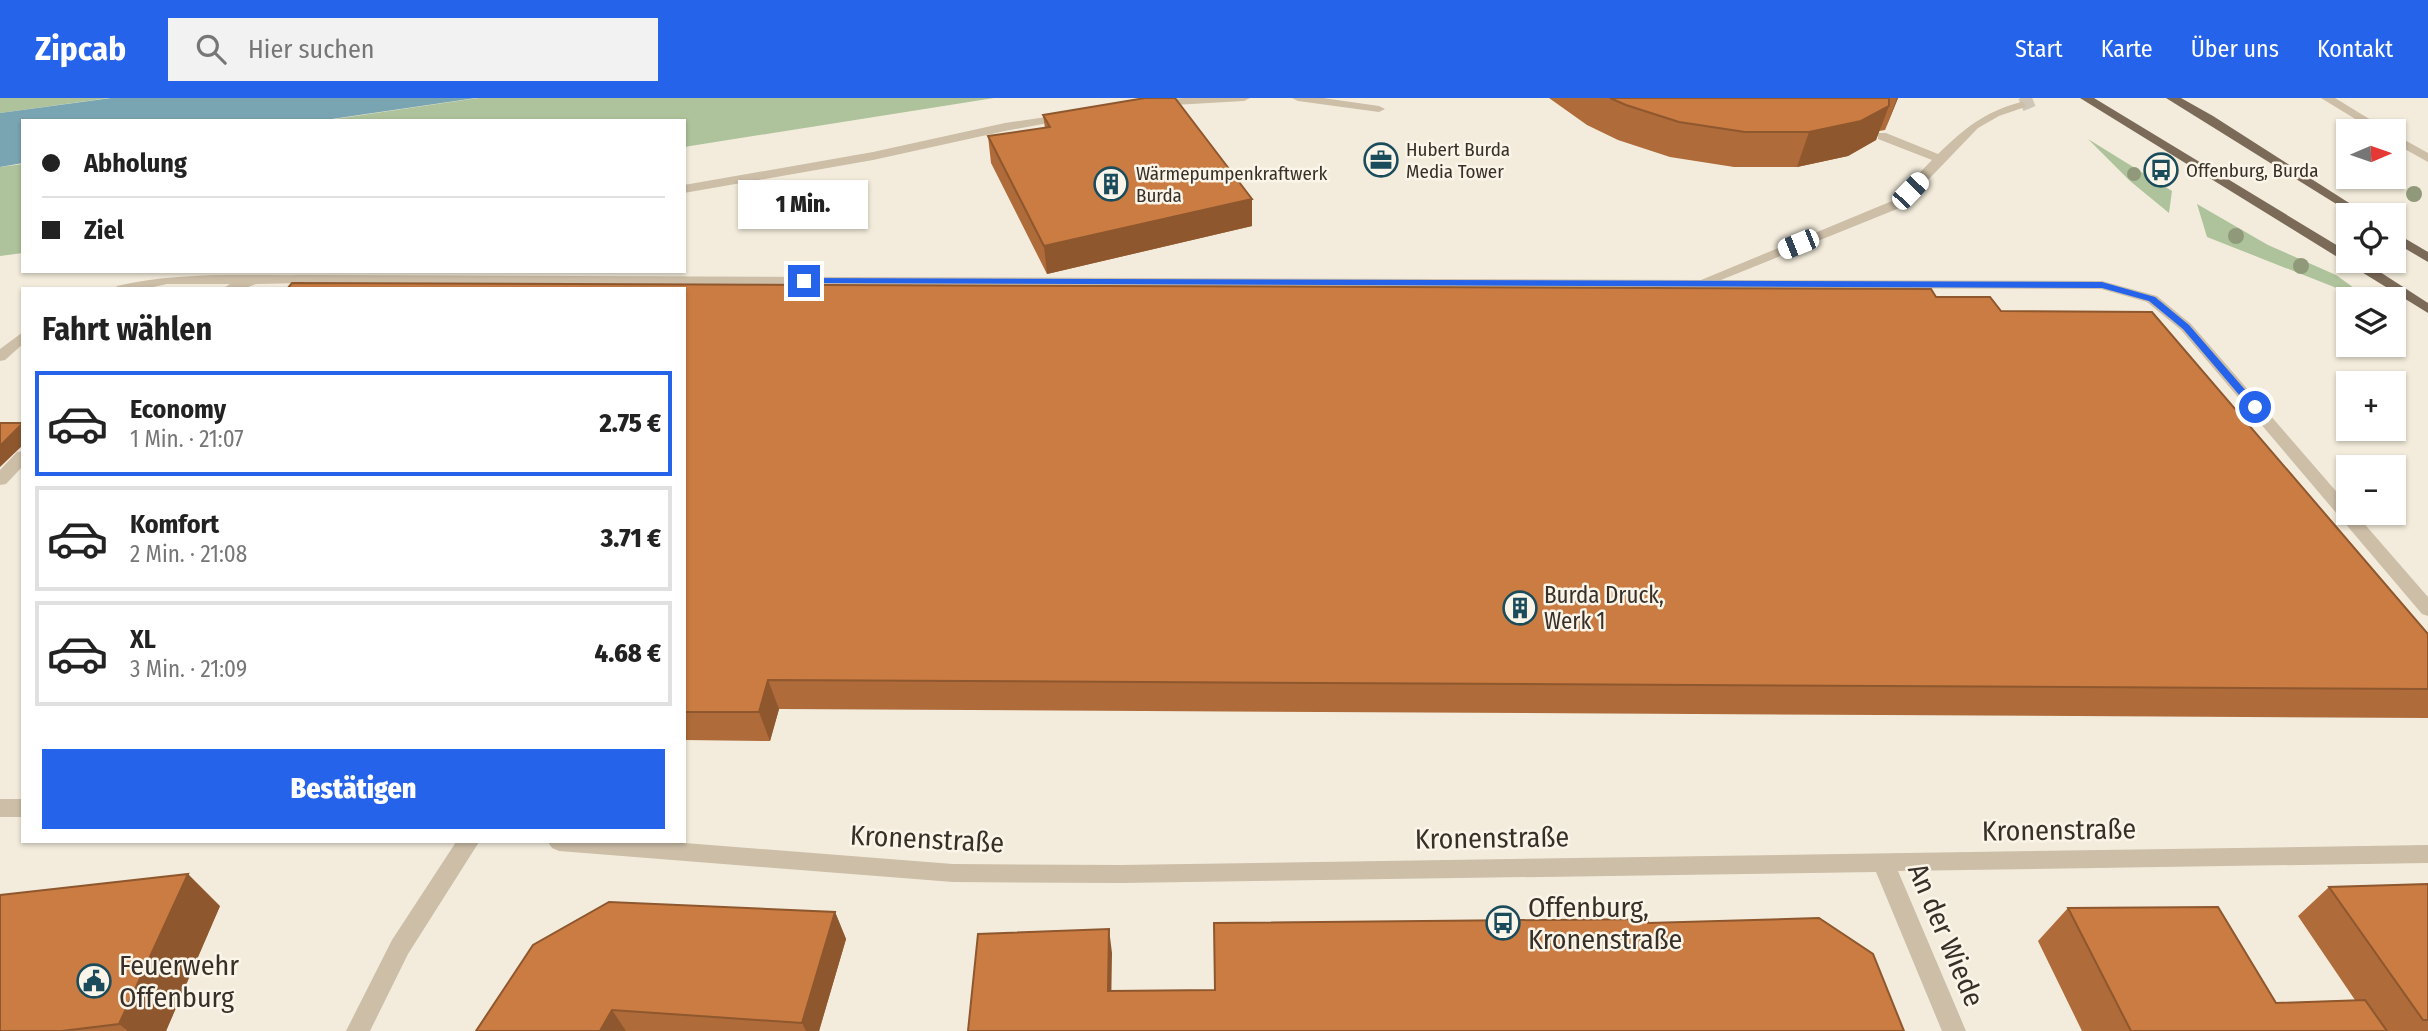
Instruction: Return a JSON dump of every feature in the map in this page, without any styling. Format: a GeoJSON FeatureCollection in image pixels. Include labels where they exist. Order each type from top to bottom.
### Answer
{"type":"FeatureCollection","features":[{"type":"Feature","properties":{"kind":"main road"},"geometry":{"type":"LineString","coordinates":[[2086,98],[2336,250]]}},
{"type":"Feature","properties":{"kind":"main road"},"geometry":{"type":"LineString","coordinates":[[2172,98],[2209,118],[2343,203]]}},
{"type":"Feature","properties":{"kind":"main road"},"geometry":{"type":"LineString","coordinates":[[2406,244],[2428,258]]}},
{"type":"Feature","properties":{"kind":"main road"},"geometry":{"type":"LineString","coordinates":[[2372,273],[2428,309]]}},
{"type":"Feature","properties":{"kind":"street"},"geometry":{"type":"LineString","coordinates":[[1139,106],[1244,98]]}},
{"type":"Feature","properties":{"kind":"street"},"geometry":{"type":"LineString","coordinates":[[1298,98],[1379,109]]}},
{"type":"Feature","properties":{"kind":"street"},"geometry":{"type":"LineString","coordinates":[[2327,98],[2363,119]]}},
{"type":"Feature","properties":{"kind":"street"},"geometry":{"type":"LineString","coordinates":[[1699,284],[1897,204],[1974,126],[1995,114],[2021,105]]}},
{"type":"Feature","properties":{"kind":"street"},"geometry":{"type":"LineString","coordinates":[[686,189],[873,156],[1005,127],[1085,114]]}},
{"type":"Feature","properties":{"kind":"street"},"geometry":{"type":"LineString","coordinates":[[1882,136],[1940,159]]}},
{"type":"Feature","properties":{"kind":"street"},"geometry":{"type":"LineString","coordinates":[[2406,145],[2428,158]]}},
{"type":"Feature","properties":{"kind":"street"},"geometry":{"type":"LineString","coordinates":[[441,280],[453,273]]}},
{"type":"Feature","properties":{"kind":"street"},"geometry":{"type":"LineString","coordinates":[[132,287],[167,280],[2102,285],[2152,299],[2186,327],[2428,609]]}},
{"type":"Feature","properties":{"kind":"street"},"geometry":{"type":"LineString","coordinates":[[235,287],[255,280]]}},
{"type":"Feature","properties":{"kind":"street"},"geometry":{"type":"LineString","coordinates":[[0,357],[21,338]]}},
{"type":"Feature","properties":{"kind":"street"},"geometry":{"type":"LineString","coordinates":[[0,480],[21,458]]}},
{"type":"Feature","properties":{"kind":"street"},"geometry":{"type":"LineString","coordinates":[[0,807],[21,808]]}},
{"type":"Feature","properties":{"kind":"street"},"geometry":{"type":"LineString","coordinates":[[358,1031],[400,947],[467,843]]}},
{"type":"Feature","properties":{"kind":"street","name":"Kronenstraße"},"geometry":{"type":"LineString","coordinates":[[571,843],[953,873],[1121,874],[2428,854]]}},
{"type":"Feature","properties":{"kind":"street","name":"An der Wiede"},"geometry":{"type":"LineString","coordinates":[[1883,862],[1954,1031]]}},
{"type":"Feature","properties":{"kind":"green space"},"geometry":{"type":"Polygon","coordinates":[[[0,98],[109,98],[0,113],[0,98]]]}},
{"type":"Feature","properties":{"kind":"green space"},"geometry":{"type":"Polygon","coordinates":[[[478,98],[994,98],[686,147],[686,119],[335,119],[478,98]]]}},
{"type":"Feature","properties":{"kind":"green space"},"geometry":{"type":"Polygon","coordinates":[[[2088,139],[2172,191],[2169,213],[2130,181],[2088,139]]]}},
{"type":"Feature","properties":{"kind":"green space"},"geometry":{"type":"Polygon","coordinates":[[[21,164],[21,253],[0,256],[0,167],[21,164]]]}},
{"type":"Feature","properties":{"kind":"green space"},"geometry":{"type":"Polygon","coordinates":[[[2197,204],[2268,245],[2336,275],[2353,287],[2336,288],[2207,237],[2197,204]]]}},
{"type":"Feature","properties":{"kind":"water"},"geometry":{"type":"Polygon","coordinates":[[[111,98],[476,98],[332,119],[21,119],[21,163],[0,167],[0,113],[111,98]]]}},
{"type":"Feature","properties":{"kind":"building","name":"Wärmepumpenkraftwerk Burda"},"geometry":{"type":"Polygon","coordinates":[[[1145,98],[1175,98],[1252,199],[1044,246],[988,136],[1050,127],[1043,115],[1145,98]]]}},
{"type":"Feature","properties":{"kind":"building"},"geometry":{"type":"Polygon","coordinates":[[[1610,98],[1889,98],[1889,106],[1861,121],[1809,132],[1745,132],[1679,122],[1610,98]]]}},
{"type":"Feature","properties":{"kind":"building","name":"Burda Druck, Werk 1"},"geometry":{"type":"Polygon","coordinates":[[[292,283],[1931,289],[1936,297],[1990,297],[2001,311],[2152,312],[2428,634],[2428,689],[768,680],[759,712],[686,712],[686,287],[289,287],[292,283]]]}},
{"type":"Feature","properties":{"kind":"building"},"geometry":{"type":"Polygon","coordinates":[[[0,423],[21,423],[21,425],[0,446],[0,423]]]}},
{"type":"Feature","properties":{"kind":"building","name":"Feuerwehr Offenburg"},"geometry":{"type":"Polygon","coordinates":[[[188,874],[119,1024],[62,1031],[0,1031],[0,895],[188,874]]]}},
{"type":"Feature","properties":{"kind":"building"},"geometry":{"type":"Polygon","coordinates":[[[2428,884],[2428,1020],[2423,1020],[2329,887],[2428,884]]]}},
{"type":"Feature","properties":{"kind":"building"},"geometry":{"type":"Polygon","coordinates":[[[609,902],[835,912],[802,1023],[612,1010],[600,1031],[476,1031],[533,945],[609,902]]]}},
{"type":"Feature","properties":{"kind":"building"},"geometry":{"type":"Polygon","coordinates":[[[2218,907],[2276,1003],[2365,1000],[2387,1031],[2131,1031],[2068,908],[2218,907]]]}},
{"type":"Feature","properties":{"kind":"building"},"geometry":{"type":"Polygon","coordinates":[[[1819,918],[1873,954],[1904,1031],[968,1031],[978,934],[1109,929],[1108,991],[1215,990],[1214,923],[1647,919],[1648,923],[1819,918]]]}},
{"type":"Feature","properties":{"kind":"tunnel"},"geometry":{"type":"LineString","coordinates":[[2021,105],[2038,98]]}},
{"type":"Feature","properties":{"kind":"place","name":"Hubert Burda Media Tower"},"geometry":{"type":"Point","coordinates":[1381,160]}},
{"type":"Feature","properties":{"kind":"place","name":"Offenburg, Burda"},"geometry":{"type":"Point","coordinates":[2161,170]}},
{"type":"Feature","properties":{"kind":"place","name":"Wärmepumpenkraftwerk Burda"},"geometry":{"type":"Point","coordinates":[1111,184]}},
{"type":"Feature","properties":{"kind":"place","name":"Burda Druck, Werk 1"},"geometry":{"type":"Point","coordinates":[1520,608]}},
{"type":"Feature","properties":{"kind":"place","name":"Offenburg, Kronenstraße"},"geometry":{"type":"Point","coordinates":[1503,923]}},
{"type":"Feature","properties":{"kind":"place","name":"Feuerwehr Offenburg"},"geometry":{"type":"Point","coordinates":[94,981]}},
{"type":"Feature","properties":{"kind":"route"},"geometry":{"type":"LineString","coordinates":[[804,281],[2102,285],[2152,299],[2186,327],[2255,407]]}}]}
